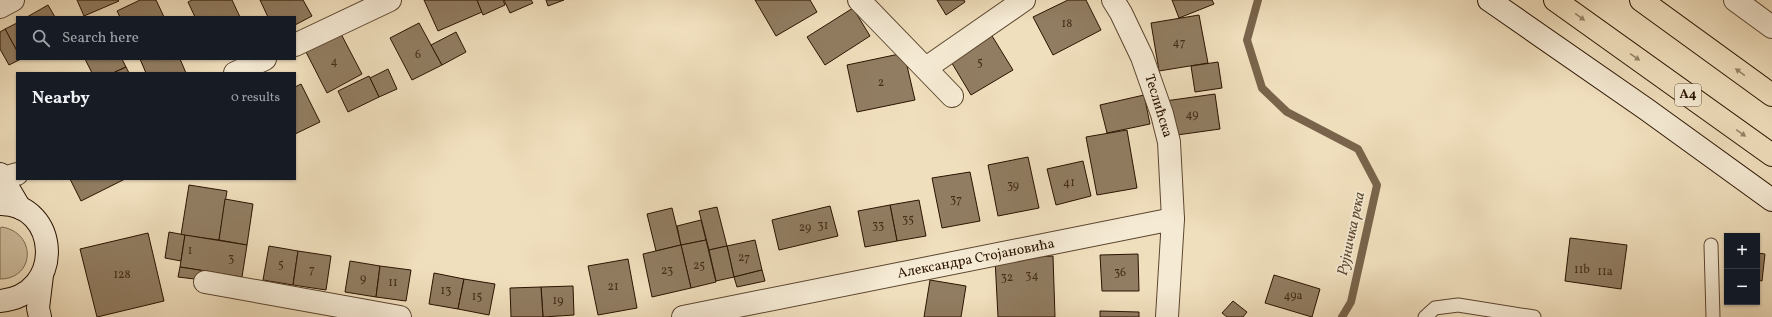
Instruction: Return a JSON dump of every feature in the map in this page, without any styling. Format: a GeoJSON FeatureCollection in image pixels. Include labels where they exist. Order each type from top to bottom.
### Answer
{"type":"FeatureCollection","features":[{"type":"Feature","properties":{"kind":"highway","name":"A4"},"geometry":{"type":"LineString","coordinates":[[1556,0],[1772,155]]}},
{"type":"Feature","properties":{"kind":"highway"},"geometry":{"type":"LineString","coordinates":[[1641,0],[1772,95]]}},
{"type":"Feature","properties":{"kind":"street"},"geometry":{"type":"LineString","coordinates":[[0,8],[13,0]]}},
{"type":"Feature","properties":{"kind":"street"},"geometry":{"type":"LineString","coordinates":[[296,45],[390,0]]}},
{"type":"Feature","properties":{"kind":"street"},"geometry":{"type":"LineString","coordinates":[[859,0],[952,96]]}},
{"type":"Feature","properties":{"kind":"street"},"geometry":{"type":"LineString","coordinates":[[926,68],[1024,0]]}},
{"type":"Feature","properties":{"kind":"street","name":"Теслићска"},"geometry":{"type":"LineString","coordinates":[[1113,0],[1121,13],[1142,57],[1162,114],[1169,142],[1173,219]]}},
{"type":"Feature","properties":{"kind":"street"},"geometry":{"type":"LineString","coordinates":[[1489,0],[1640,104],[1772,200]]}},
{"type":"Feature","properties":{"kind":"street"},"geometry":{"type":"LineString","coordinates":[[1735,0],[1772,27]]}},
{"type":"Feature","properties":{"kind":"street"},"geometry":{"type":"LineString","coordinates":[[237,72],[263,60]]}},
{"type":"Feature","properties":{"kind":"street"},"geometry":{"type":"LineString","coordinates":[[7,176],[10,206],[33,217],[42,230],[47,245],[47,260],[42,275],[38,308],[40,317]]}},
{"type":"Feature","properties":{"kind":"street"},"geometry":{"type":"LineString","coordinates":[[1166,317],[1173,219]]}},
{"type":"Feature","properties":{"kind":"street","name":"Александра Стојановића"},"geometry":{"type":"LineString","coordinates":[[683,317],[1173,219]]}},
{"type":"Feature","properties":{"kind":"street"},"geometry":{"type":"LineString","coordinates":[[0,301],[18,298],[32,289],[42,275]]}},
{"type":"Feature","properties":{"kind":"street"},"geometry":{"type":"LineString","coordinates":[[205,282],[400,317]]}},
{"type":"Feature","properties":{"kind":"lane"},"geometry":{"type":"LineString","coordinates":[[1711,245],[1712,317]]}},
{"type":"Feature","properties":{"kind":"lane"},"geometry":{"type":"LineString","coordinates":[[1425,317],[1435,308],[1458,305],[1534,317]]}},
{"type":"Feature","properties":{"kind":"shaded area"},"geometry":{"type":"Polygon","coordinates":[[[2,227],[13,231],[21,238],[26,246],[27,255],[25,264],[20,272],[12,277],[0,279],[0,228],[2,227]]]}},
{"type":"Feature","properties":{"kind":"building"},"geometry":{"type":"Polygon","coordinates":[[[77,0],[118,0],[119,1],[84,16],[77,0]]]}},
{"type":"Feature","properties":{"kind":"building"},"geometry":{"type":"Polygon","coordinates":[[[140,0],[156,0],[164,16],[120,16],[117,11],[140,0]]]}},
{"type":"Feature","properties":{"kind":"building"},"geometry":{"type":"Polygon","coordinates":[[[192,0],[232,0],[240,16],[195,16],[188,2],[192,0]]]}},
{"type":"Feature","properties":{"kind":"building"},"geometry":{"type":"Polygon","coordinates":[[[260,0],[303,0],[312,16],[296,24],[296,16],[268,16],[260,0]]]}},
{"type":"Feature","properties":{"kind":"building"},"geometry":{"type":"Polygon","coordinates":[[[424,0],[477,0],[482,12],[438,31],[424,0]]]}},
{"type":"Feature","properties":{"kind":"building"},"geometry":{"type":"Polygon","coordinates":[[[477,0],[503,0],[505,5],[483,15],[477,0]]]}},
{"type":"Feature","properties":{"kind":"building"},"geometry":{"type":"Polygon","coordinates":[[[504,0],[531,0],[533,3],[510,13],[504,0]]]}},
{"type":"Feature","properties":{"kind":"building"},"geometry":{"type":"Polygon","coordinates":[[[546,0],[564,0],[548,6],[546,0]]]}},
{"type":"Feature","properties":{"kind":"building"},"geometry":{"type":"Polygon","coordinates":[[[755,0],[810,0],[817,12],[776,36],[755,0]]]}},
{"type":"Feature","properties":{"kind":"building"},"geometry":{"type":"Polygon","coordinates":[[[937,0],[964,0],[965,2],[946,15],[937,0]]]}},
{"type":"Feature","properties":{"kind":"building"},"geometry":{"type":"Polygon","coordinates":[[[1068,0],[1086,0],[1101,30],[1053,55],[1033,17],[1068,0]]]}},
{"type":"Feature","properties":{"kind":"building"},"geometry":{"type":"Polygon","coordinates":[[[1172,0],[1212,0],[1214,4],[1179,18],[1172,0]]]}},
{"type":"Feature","properties":{"kind":"building"},"geometry":{"type":"Polygon","coordinates":[[[48,5],[54,16],[29,16],[48,5]]]}},
{"type":"Feature","properties":{"kind":"building"},"geometry":{"type":"Polygon","coordinates":[[[853,8],[870,36],[825,65],[807,37],[853,8]]]}},
{"type":"Feature","properties":{"kind":"building"},"geometry":{"type":"Polygon","coordinates":[[[1199,15],[1208,63],[1159,71],[1151,23],[1199,15]]]}},
{"type":"Feature","properties":{"kind":"building"},"geometry":{"type":"Polygon","coordinates":[[[419,23],[442,65],[412,80],[390,38],[419,23]]]}},
{"type":"Feature","properties":{"kind":"building"},"geometry":{"type":"Polygon","coordinates":[[[16,24],[16,49],[5,29],[16,24]]]}},
{"type":"Feature","properties":{"kind":"building"},"geometry":{"type":"Polygon","coordinates":[[[5,29],[16,49],[16,60],[19,60],[9,65],[0,49],[0,32],[5,29]]]}},
{"type":"Feature","properties":{"kind":"building"},"geometry":{"type":"Polygon","coordinates":[[[989,31],[1013,70],[971,95],[947,55],[989,31]]]}},
{"type":"Feature","properties":{"kind":"building"},"geometry":{"type":"Polygon","coordinates":[[[340,32],[362,74],[327,93],[305,50],[340,32]]]}},
{"type":"Feature","properties":{"kind":"building"},"geometry":{"type":"Polygon","coordinates":[[[456,32],[466,52],[442,65],[431,45],[456,32]]]}},
{"type":"Feature","properties":{"kind":"building"},"geometry":{"type":"Polygon","coordinates":[[[904,53],[915,100],[857,112],[847,65],[904,53]]]}},
{"type":"Feature","properties":{"kind":"building"},"geometry":{"type":"Polygon","coordinates":[[[86,60],[122,60],[126,67],[115,72],[92,72],[86,60]]]}},
{"type":"Feature","properties":{"kind":"building"},"geometry":{"type":"Polygon","coordinates":[[[140,60],[180,60],[186,72],[146,72],[140,60]]]}},
{"type":"Feature","properties":{"kind":"building"},"geometry":{"type":"Polygon","coordinates":[[[1218,62],[1222,88],[1195,92],[1191,66],[1218,62]]]}},
{"type":"Feature","properties":{"kind":"building"},"geometry":{"type":"Polygon","coordinates":[[[126,67],[128,72],[115,72],[126,67]]]}},
{"type":"Feature","properties":{"kind":"building"},"geometry":{"type":"Polygon","coordinates":[[[388,69],[397,89],[379,97],[370,78],[388,69]]]}},
{"type":"Feature","properties":{"kind":"building"},"geometry":{"type":"Polygon","coordinates":[[[369,76],[379,97],[348,112],[338,91],[369,76]]]}},
{"type":"Feature","properties":{"kind":"building"},"geometry":{"type":"Polygon","coordinates":[[[301,84],[320,122],[296,134],[296,86],[301,84]]]}},
{"type":"Feature","properties":{"kind":"building"},"geometry":{"type":"Polygon","coordinates":[[[1215,94],[1220,129],[1170,136],[1165,101],[1215,94]]]}},
{"type":"Feature","properties":{"kind":"building"},"geometry":{"type":"Polygon","coordinates":[[[1144,95],[1150,124],[1107,133],[1100,105],[1144,95]]]}},
{"type":"Feature","properties":{"kind":"building"},"geometry":{"type":"Polygon","coordinates":[[[1127,130],[1137,188],[1097,195],[1086,137],[1127,130]]]}},
{"type":"Feature","properties":{"kind":"building"},"geometry":{"type":"Polygon","coordinates":[[[1028,157],[1039,208],[998,216],[988,165],[1028,157]]]}},
{"type":"Feature","properties":{"kind":"building"},"geometry":{"type":"Polygon","coordinates":[[[1083,161],[1091,196],[1056,205],[1047,169],[1083,161]]]}},
{"type":"Feature","properties":{"kind":"building"},"geometry":{"type":"Polygon","coordinates":[[[970,172],[980,221],[942,228],[932,178],[970,172]]]}},
{"type":"Feature","properties":{"kind":"building"},"geometry":{"type":"Polygon","coordinates":[[[70,180],[123,180],[81,201],[70,180]]]}},
{"type":"Feature","properties":{"kind":"building"},"geometry":{"type":"Polygon","coordinates":[[[189,185],[227,191],[219,240],[181,235],[189,185]]]}},
{"type":"Feature","properties":{"kind":"building"},"geometry":{"type":"Polygon","coordinates":[[[225,199],[253,204],[247,245],[219,240],[225,199]]]}},
{"type":"Feature","properties":{"kind":"building"},"geometry":{"type":"Polygon","coordinates":[[[919,200],[926,236],[897,241],[890,205],[919,200]]]}},
{"type":"Feature","properties":{"kind":"building"},"geometry":{"type":"Polygon","coordinates":[[[890,205],[897,241],[865,247],[858,211],[890,205]]]}},
{"type":"Feature","properties":{"kind":"building"},"geometry":{"type":"Polygon","coordinates":[[[830,206],[838,236],[779,250],[772,220],[830,206]]]}},
{"type":"Feature","properties":{"kind":"building"},"geometry":{"type":"Polygon","coordinates":[[[717,207],[727,246],[709,250],[699,211],[717,207]]]}},
{"type":"Feature","properties":{"kind":"building"},"geometry":{"type":"Polygon","coordinates":[[[672,208],[681,245],[656,251],[647,214],[672,208]]]}},
{"type":"Feature","properties":{"kind":"building"},"geometry":{"type":"Polygon","coordinates":[[[701,220],[706,240],[681,245],[677,226],[701,220]]]}},
{"type":"Feature","properties":{"kind":"building"},"geometry":{"type":"Polygon","coordinates":[[[169,232],[185,235],[181,261],[165,258],[169,232]]]}},
{"type":"Feature","properties":{"kind":"building"},"geometry":{"type":"Polygon","coordinates":[[[148,233],[164,301],[97,317],[80,249],[148,233]]]}},
{"type":"Feature","properties":{"kind":"building"},"geometry":{"type":"Polygon","coordinates":[[[185,235],[247,245],[242,277],[180,267],[185,235]]]}},
{"type":"Feature","properties":{"kind":"building"},"geometry":{"type":"Polygon","coordinates":[[[1570,238],[1627,245],[1621,289],[1565,281],[1570,238]]]}},
{"type":"Feature","properties":{"kind":"building"},"geometry":{"type":"Polygon","coordinates":[[[706,240],[716,282],[691,288],[681,245],[706,240]]]}},
{"type":"Feature","properties":{"kind":"building"},"geometry":{"type":"Polygon","coordinates":[[[755,240],[762,270],[734,277],[727,246],[755,240]]]}},
{"type":"Feature","properties":{"kind":"building"},"geometry":{"type":"Polygon","coordinates":[[[681,245],[691,288],[652,297],[643,254],[681,245]]]}},
{"type":"Feature","properties":{"kind":"building"},"geometry":{"type":"Polygon","coordinates":[[[269,246],[298,251],[293,285],[263,280],[269,246]]]}},
{"type":"Feature","properties":{"kind":"building"},"geometry":{"type":"Polygon","coordinates":[[[727,246],[734,277],[716,281],[709,250],[727,246]]]}},
{"type":"Feature","properties":{"kind":"building"},"geometry":{"type":"Polygon","coordinates":[[[298,251],[331,256],[326,290],[293,285],[298,251]]]}},
{"type":"Feature","properties":{"kind":"building"},"geometry":{"type":"Polygon","coordinates":[[[1760,253],[1765,254],[1762,281],[1760,281],[1760,253]]]}},
{"type":"Feature","properties":{"kind":"building"},"geometry":{"type":"Polygon","coordinates":[[[1138,254],[1139,291],[1102,291],[1100,255],[1138,254]]]}},
{"type":"Feature","properties":{"kind":"building"},"geometry":{"type":"Polygon","coordinates":[[[1053,256],[1055,317],[998,317],[995,259],[1053,256]]]}},
{"type":"Feature","properties":{"kind":"building"},"geometry":{"type":"Polygon","coordinates":[[[628,259],[637,308],[598,315],[588,266],[628,259]]]}},
{"type":"Feature","properties":{"kind":"building"},"geometry":{"type":"Polygon","coordinates":[[[350,261],[380,266],[376,297],[345,292],[350,261]]]}},
{"type":"Feature","properties":{"kind":"building"},"geometry":{"type":"Polygon","coordinates":[[[380,266],[411,270],[406,301],[376,297],[380,266]]]}},
{"type":"Feature","properties":{"kind":"building"},"geometry":{"type":"Polygon","coordinates":[[[180,267],[212,272],[211,281],[178,277],[180,267]]]}},
{"type":"Feature","properties":{"kind":"building"},"geometry":{"type":"Polygon","coordinates":[[[762,270],[765,281],[737,287],[734,277],[762,270]]]}},
{"type":"Feature","properties":{"kind":"building"},"geometry":{"type":"Polygon","coordinates":[[[434,273],[464,279],[458,309],[429,304],[434,273]]]}},
{"type":"Feature","properties":{"kind":"building"},"geometry":{"type":"Polygon","coordinates":[[[1274,275],[1320,289],[1312,317],[1265,303],[1274,275]]]}},
{"type":"Feature","properties":{"kind":"building"},"geometry":{"type":"Polygon","coordinates":[[[464,279],[495,284],[489,315],[458,309],[464,279]]]}},
{"type":"Feature","properties":{"kind":"building"},"geometry":{"type":"Polygon","coordinates":[[[930,280],[966,286],[961,317],[924,317],[930,280]]]}},
{"type":"Feature","properties":{"kind":"building"},"geometry":{"type":"Polygon","coordinates":[[[573,286],[574,315],[543,317],[541,287],[573,286]]]}},
{"type":"Feature","properties":{"kind":"building"},"geometry":{"type":"Polygon","coordinates":[[[541,287],[543,317],[511,317],[510,288],[541,287]]]}},
{"type":"Feature","properties":{"kind":"building"},"geometry":{"type":"Polygon","coordinates":[[[1233,301],[1247,312],[1243,317],[1227,317],[1222,313],[1233,301]]]}},
{"type":"Feature","properties":{"kind":"building"},"geometry":{"type":"Polygon","coordinates":[[[1100,311],[1139,312],[1139,317],[1100,317],[1100,311]]]}},
{"type":"Feature","properties":{"kind":"waterway","name":"Рујничка река"},"geometry":{"type":"LineString","coordinates":[[1258,0],[1247,40],[1262,88],[1287,112],[1358,149],[1377,185],[1351,302],[1342,317]]}}]}
